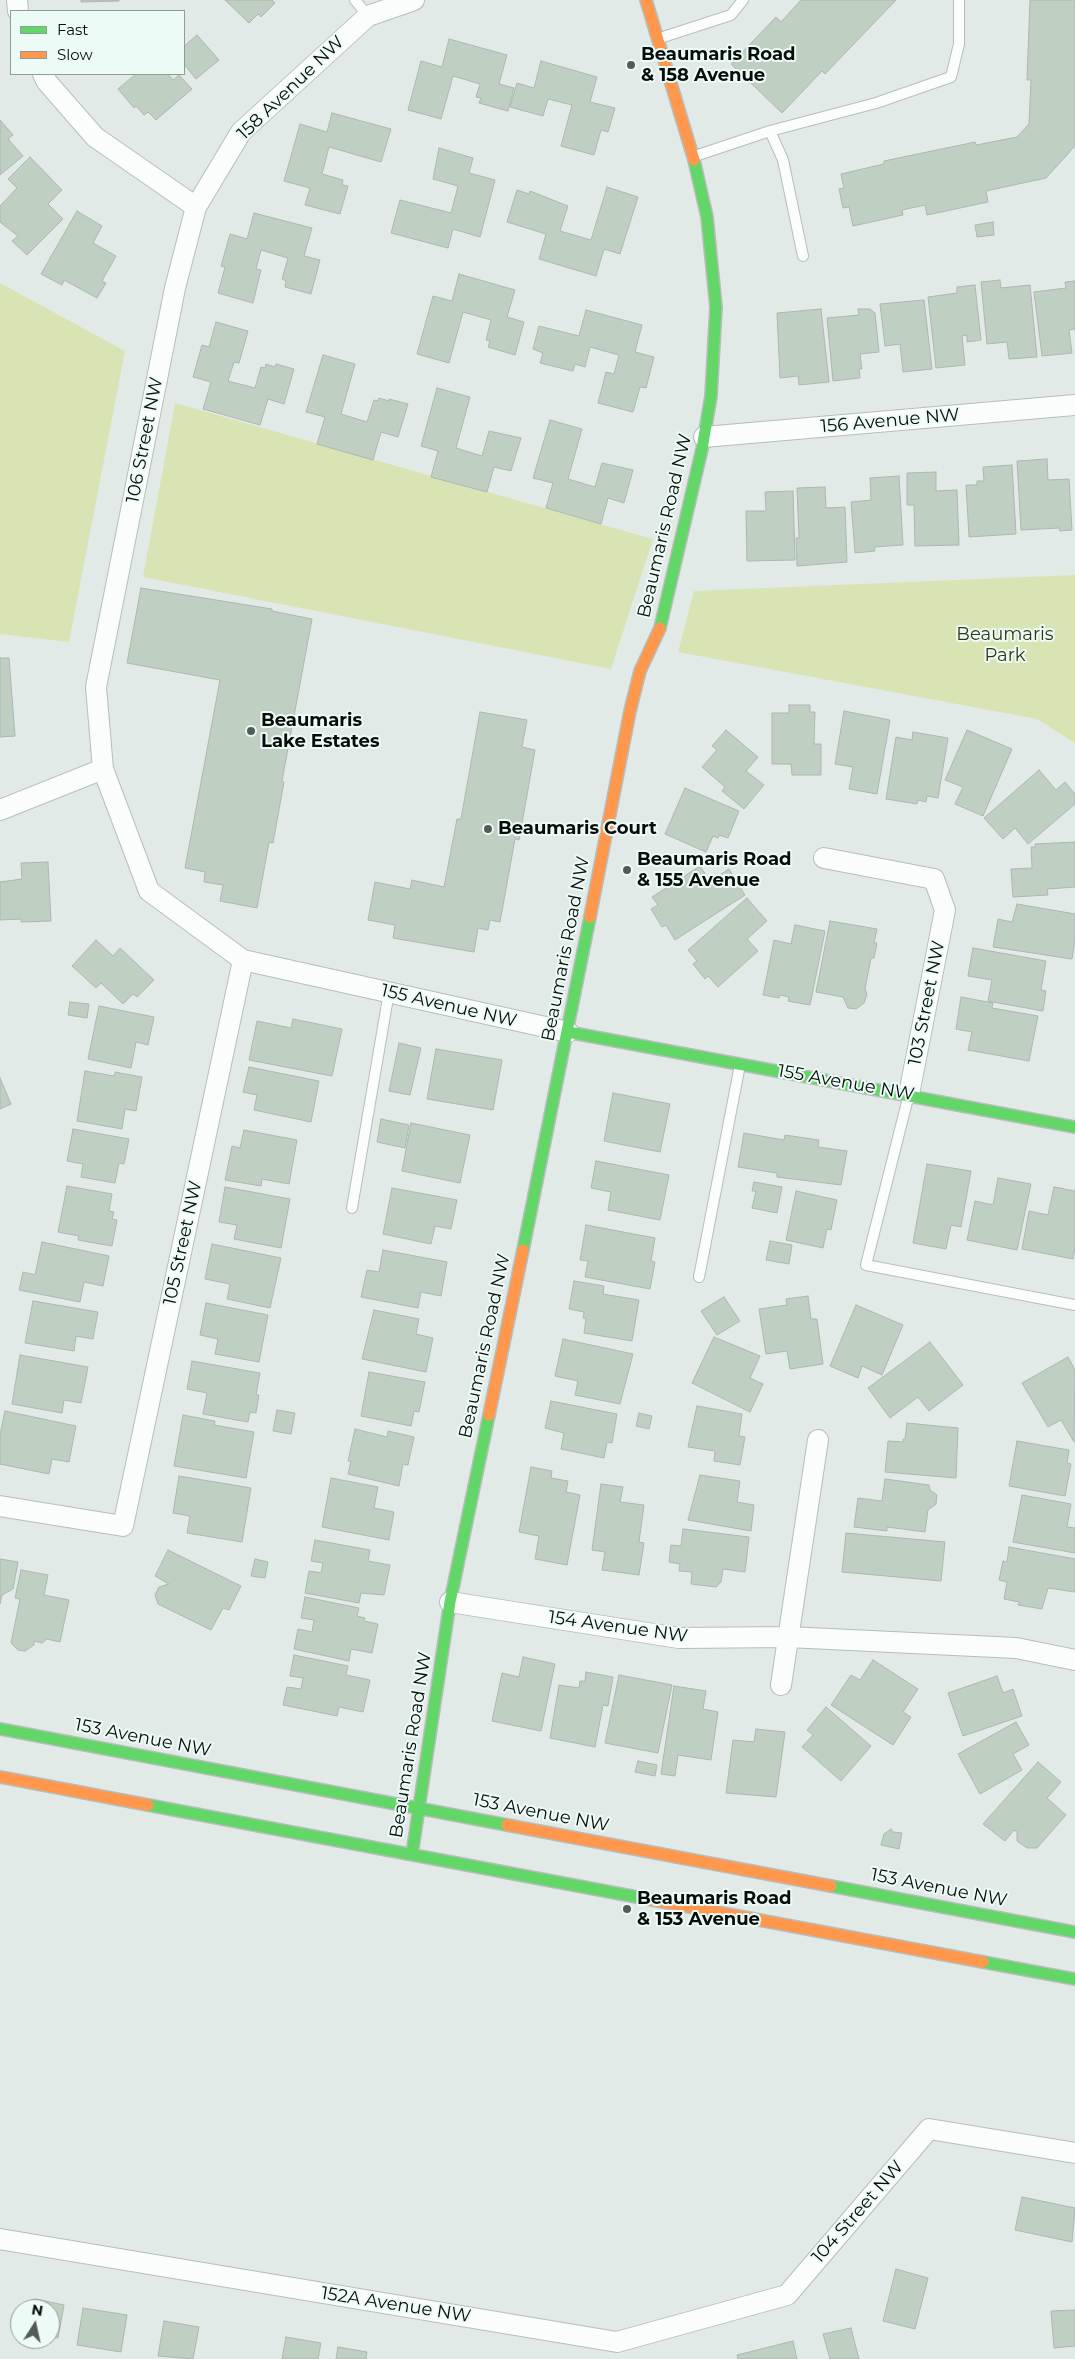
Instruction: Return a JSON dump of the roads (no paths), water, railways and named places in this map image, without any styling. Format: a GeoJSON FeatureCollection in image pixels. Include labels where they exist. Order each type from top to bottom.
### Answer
{"type":"FeatureCollection","features":[{"type":"Feature","properties":{"kind":"street","name":"158 Avenue NW"},"geometry":{"type":"LineString","coordinates":[[196,207],[240,132],[368,16],[414,0]]}},
{"type":"Feature","properties":{"kind":"street","name":"Beaumaris Road NW"},"geometry":{"type":"LineString","coordinates":[[412,1854],[450,1602],[568,1032],[630,711],[640,671],[663,623],[704,438],[715,361],[716,307],[707,217],[693,157],[646,0]]}},
{"type":"Feature","properties":{"kind":"street"},"geometry":{"type":"LineString","coordinates":[[44,75],[47,82],[95,137],[196,207]]}},
{"type":"Feature","properties":{"kind":"street","name":"106 Street NW"},"geometry":{"type":"LineString","coordinates":[[103,769],[96,687],[175,288],[196,207]]}},
{"type":"Feature","properties":{"kind":"street","name":"156 Avenue NW"},"geometry":{"type":"LineString","coordinates":[[704,438],[1075,405]]}},
{"type":"Feature","properties":{"kind":"street"},"geometry":{"type":"LineString","coordinates":[[0,810],[103,769]]}},
{"type":"Feature","properties":{"kind":"street","name":"155 Avenue NW"},"geometry":{"type":"LineString","coordinates":[[103,769],[149,891],[243,960],[568,1032],[909,1094],[1075,1127]]}},
{"type":"Feature","properties":{"kind":"street","name":"103 Street NW"},"geometry":{"type":"LineString","coordinates":[[824,858],[934,879],[945,910],[909,1094]]}},
{"type":"Feature","properties":{"kind":"street","name":"105 Street NW"},"geometry":{"type":"LineString","coordinates":[[0,1506],[123,1526],[243,960]]}},
{"type":"Feature","properties":{"kind":"street"},"geometry":{"type":"LineString","coordinates":[[780,1685],[818,1440]]}},
{"type":"Feature","properties":{"kind":"street","name":"154 Avenue NW"},"geometry":{"type":"LineString","coordinates":[[450,1602],[679,1638],[788,1637],[1016,1648],[1075,1660]]}},
{"type":"Feature","properties":{"kind":"street","name":"153 Avenue NW"},"geometry":{"type":"LineString","coordinates":[[0,1729],[1075,1932]]}},
{"type":"Feature","properties":{"kind":"street"},"geometry":{"type":"LineString","coordinates":[[0,1777],[1075,1978]]}},
{"type":"Feature","properties":{"kind":"street","name":"104 Street NW"},"geometry":{"type":"LineString","coordinates":[[787,2295],[929,2130],[1075,2153]]}},
{"type":"Feature","properties":{"kind":"street","name":"152A Avenue NW"},"geometry":{"type":"LineString","coordinates":[[0,2239],[617,2342],[787,2295]]}},
{"type":"Feature","properties":{"kind":"lane"},"geometry":{"type":"LineString","coordinates":[[355,0],[368,16]]}},
{"type":"Feature","properties":{"kind":"lane"},"geometry":{"type":"LineString","coordinates":[[658,39],[731,15],[743,0]]}},
{"type":"Feature","properties":{"kind":"lane"},"geometry":{"type":"LineString","coordinates":[[693,157],[770,131],[876,103],[951,78],[959,44],[959,0]]}},
{"type":"Feature","properties":{"kind":"lane"},"geometry":{"type":"LineString","coordinates":[[770,131],[783,160],[802,256]]}},
{"type":"Feature","properties":{"kind":"lane"},"geometry":{"type":"LineString","coordinates":[[352,1208],[389,992]]}},
{"type":"Feature","properties":{"kind":"lane"},"geometry":{"type":"LineString","coordinates":[[699,1277],[741,1064]]}},
{"type":"Feature","properties":{"kind":"lane","name":"103 Street NW"},"geometry":{"type":"LineString","coordinates":[[909,1094],[866,1265],[1075,1305]]}},
{"type":"Feature","properties":{"kind":"place","name":"Beaumaris Road & 158 Avenue"},"geometry":{"type":"Point","coordinates":[631,65]}},
{"type":"Feature","properties":{"kind":"place","name":"Beaumaris Lake Estates"},"geometry":{"type":"Point","coordinates":[251,731]}},
{"type":"Feature","properties":{"kind":"place","name":"Beaumaris Court"},"geometry":{"type":"Point","coordinates":[488,829]}},
{"type":"Feature","properties":{"kind":"place","name":"Beaumaris Road & 155 Avenue"},"geometry":{"type":"Point","coordinates":[627,870]}},
{"type":"Feature","properties":{"kind":"place","name":"Beaumaris Road & 153 Avenue"},"geometry":{"type":"Point","coordinates":[627,1909]}},
{"type":"Feature","properties":{"kind":"park label","name":"Beaumaris Park"},"geometry":{"type":"Point","coordinates":[1005,645]}}]}
